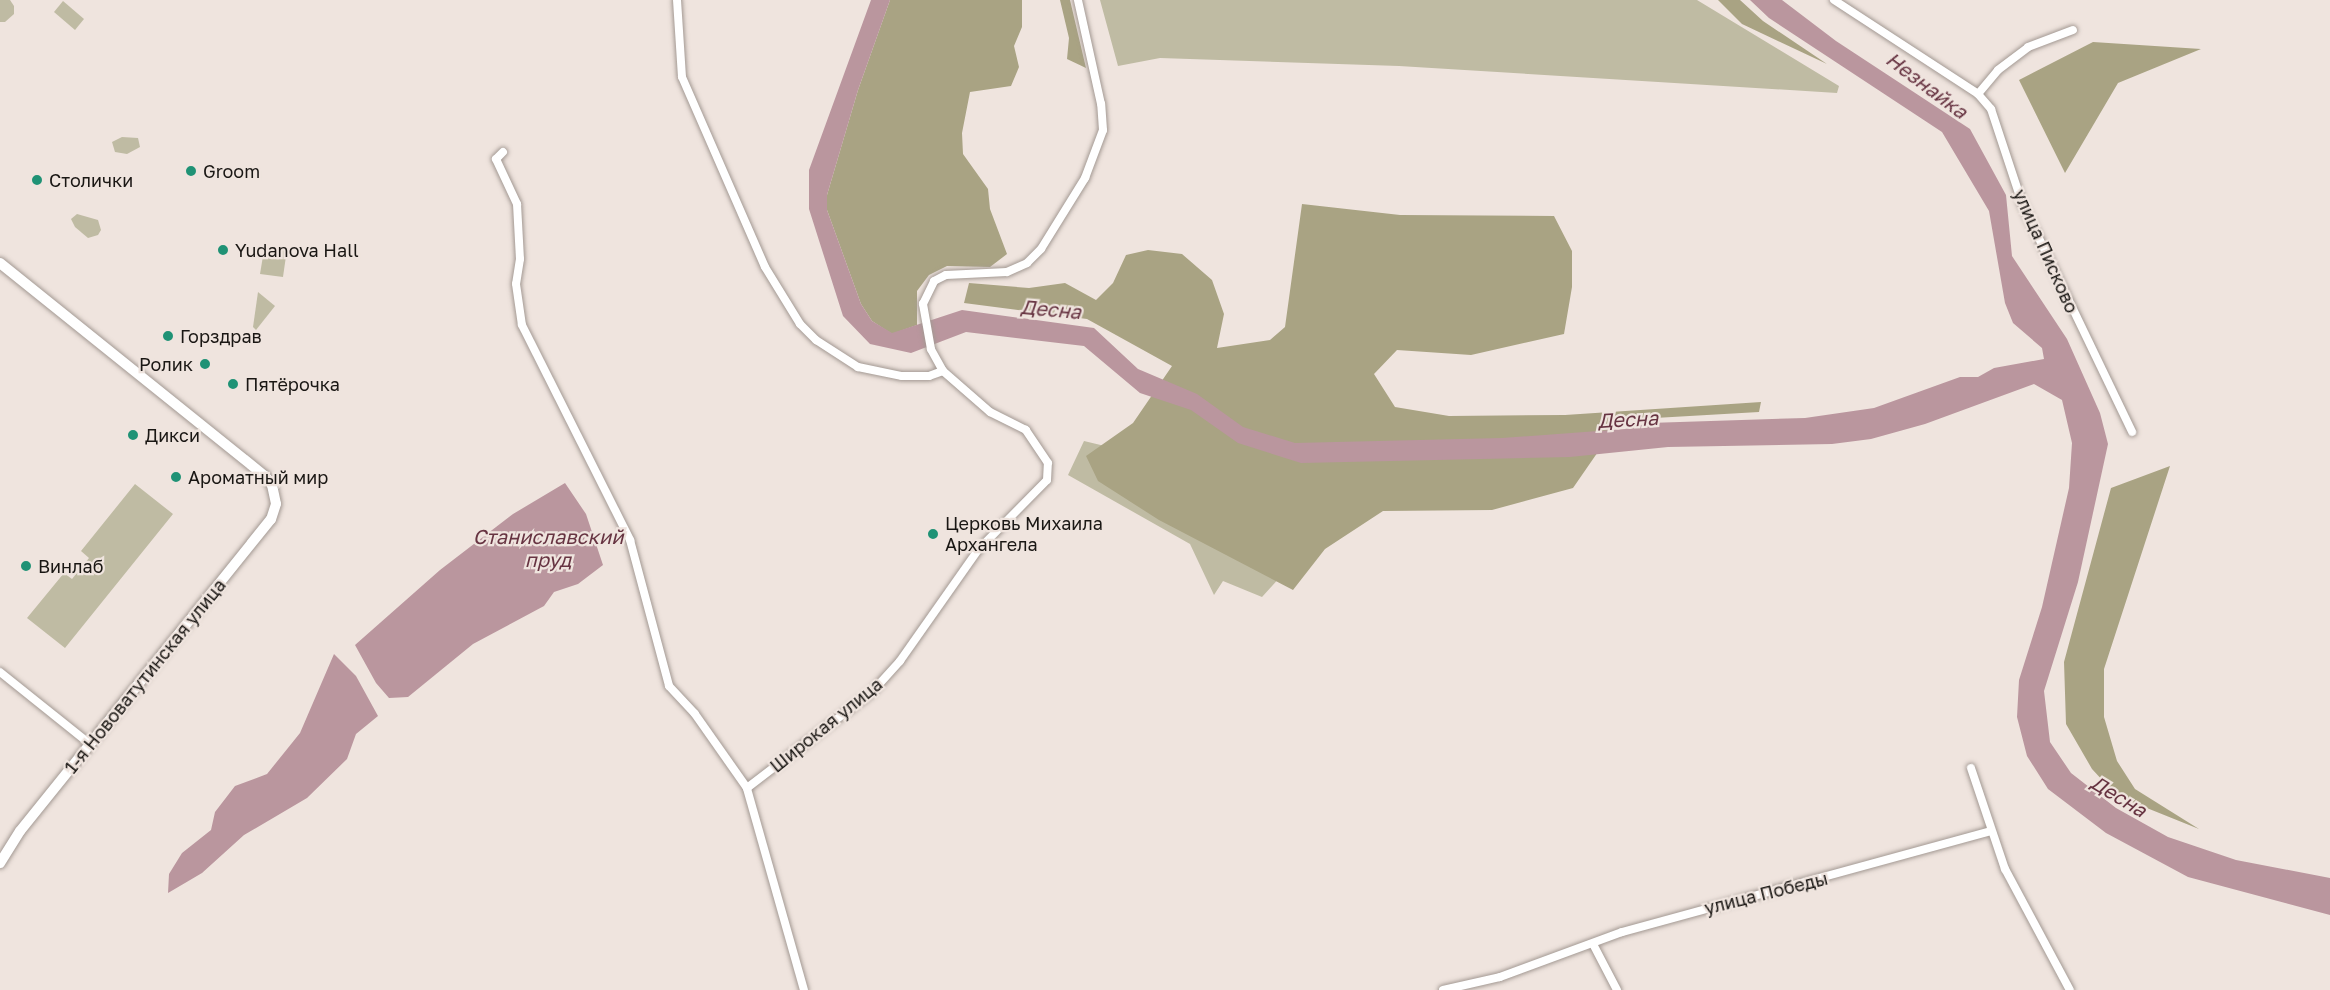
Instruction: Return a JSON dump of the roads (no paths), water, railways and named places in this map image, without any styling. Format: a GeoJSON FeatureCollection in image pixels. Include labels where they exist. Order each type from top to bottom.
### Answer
{"type":"FeatureCollection","features":[{"type":"Feature","properties":{"kind":"street"},"geometry":{"type":"LineString","coordinates":[[677,0],[682,77],[765,267],[800,324],[816,340],[858,367],[902,376],[929,376],[943,370],[931,349],[923,304],[934,281],[946,275],[1007,272],[1027,262],[1041,249],[1085,178],[1102,130],[1101,104],[1078,0]]}},
{"type":"Feature","properties":{"kind":"street","name":"улица Писково"},"geometry":{"type":"LineString","coordinates":[[1834,0],[1978,94],[1991,109],[2022,204],[2132,432]]}},
{"type":"Feature","properties":{"kind":"street"},"geometry":{"type":"LineString","coordinates":[[1978,94],[1998,70],[2028,47],[2073,30]]}},
{"type":"Feature","properties":{"kind":"street"},"geometry":{"type":"LineString","coordinates":[[503,152],[496,159],[517,204],[520,259],[516,284],[522,325],[630,540],[669,686],[695,714],[747,788],[804,990]]}},
{"type":"Feature","properties":{"kind":"street","name":"1-я Нововатутинская улица"},"geometry":{"type":"LineString","coordinates":[[0,263],[272,485],[276,504],[271,519],[20,831],[0,863]]}},
{"type":"Feature","properties":{"kind":"street","name":"Широкая улица"},"geometry":{"type":"LineString","coordinates":[[747,788],[872,692],[900,662],[978,550],[1035,496],[1047,480],[1048,463],[1039,445],[1026,430],[971,398],[943,370]]}},
{"type":"Feature","properties":{"kind":"street"},"geometry":{"type":"LineString","coordinates":[[0,672],[90,744]]}},
{"type":"Feature","properties":{"kind":"street"},"geometry":{"type":"LineString","coordinates":[[1971,768],[1990,831],[2005,869],[2070,990]]}},
{"type":"Feature","properties":{"kind":"street","name":"улица Победы"},"geometry":{"type":"LineString","coordinates":[[1443,990],[1500,977],[1622,932],[1990,831]]}},
{"type":"Feature","properties":{"kind":"street"},"geometry":{"type":"LineString","coordinates":[[1593,944],[1617,990]]}},
{"type":"Feature","properties":{"kind":"water"},"geometry":{"type":"Polygon","coordinates":[[[871,0],[890,0],[858,90],[827,195],[827,210],[861,304],[872,321],[892,333],[962,310],[1094,328],[1138,369],[1197,394],[1243,427],[1295,443],[1502,438],[1625,429],[1649,423],[1805,418],[1874,408],[1960,377],[1978,377],[1994,368],[2044,359],[2042,348],[2013,323],[2005,303],[1989,211],[1942,132],[1769,18],[1750,0],[1782,0],[1836,41],[1970,129],[2006,195],[2012,256],[2067,339],[2100,413],[2108,444],[2078,582],[2044,691],[2050,742],[2071,773],[2116,808],[2168,837],[2236,860],[2330,878],[2330,915],[2188,877],[2106,833],[2048,789],[2027,756],[2017,717],[2019,680],[2042,607],[2069,488],[2072,443],[2062,400],[2034,384],[1925,424],[1871,439],[1832,444],[1668,447],[1570,457],[1301,463],[1238,443],[1191,410],[1140,393],[1084,346],[966,332],[911,353],[870,344],[843,316],[809,209],[809,170],[871,0]]]}},
{"type":"Feature","properties":{"kind":"water","name":"Станиславский пруд"},"geometry":{"type":"Polygon","coordinates":[[[565,483],[586,514],[603,565],[578,584],[554,592],[544,606],[473,644],[408,697],[389,698],[376,683],[355,645],[440,570],[513,514],[565,483]]]}},
{"type":"Feature","properties":{"kind":"water"},"geometry":{"type":"Polygon","coordinates":[[[334,654],[356,676],[378,716],[356,734],[347,759],[307,798],[244,835],[202,873],[168,893],[169,874],[182,853],[211,830],[215,812],[235,786],[267,774],[300,733],[334,654]]]}},
{"type":"Feature","properties":{"kind":"place","name":"Groom"},"geometry":{"type":"Point","coordinates":[191,171]}},
{"type":"Feature","properties":{"kind":"place","name":"Столички"},"geometry":{"type":"Point","coordinates":[37,180]}},
{"type":"Feature","properties":{"kind":"place","name":"Yudanova Hall"},"geometry":{"type":"Point","coordinates":[223,250]}},
{"type":"Feature","properties":{"kind":"place","name":"Горздрав"},"geometry":{"type":"Point","coordinates":[168,336]}},
{"type":"Feature","properties":{"kind":"place","name":"Ролик"},"geometry":{"type":"Point","coordinates":[205,364]}},
{"type":"Feature","properties":{"kind":"place","name":"Пятёрочка"},"geometry":{"type":"Point","coordinates":[233,384]}},
{"type":"Feature","properties":{"kind":"place","name":"Дикси"},"geometry":{"type":"Point","coordinates":[133,435]}},
{"type":"Feature","properties":{"kind":"place","name":"Ароматный мир"},"geometry":{"type":"Point","coordinates":[176,477]}},
{"type":"Feature","properties":{"kind":"place","name":"Церковь Михаила Архангела"},"geometry":{"type":"Point","coordinates":[933,534]}},
{"type":"Feature","properties":{"kind":"place","name":"Винлаб"},"geometry":{"type":"Point","coordinates":[26,566]}},
{"type":"Feature","properties":{"kind":"water label","name":"Незнайка"},"geometry":{"type":"Point","coordinates":[1927,85]}},
{"type":"Feature","properties":{"kind":"water label","name":"Десна"},"geometry":{"type":"Point","coordinates":[1051,309]}},
{"type":"Feature","properties":{"kind":"water label","name":"Десна"},"geometry":{"type":"Point","coordinates":[1628,419]}},
{"type":"Feature","properties":{"kind":"water label","name":"Десна"},"geometry":{"type":"Point","coordinates":[2119,796]}}]}
